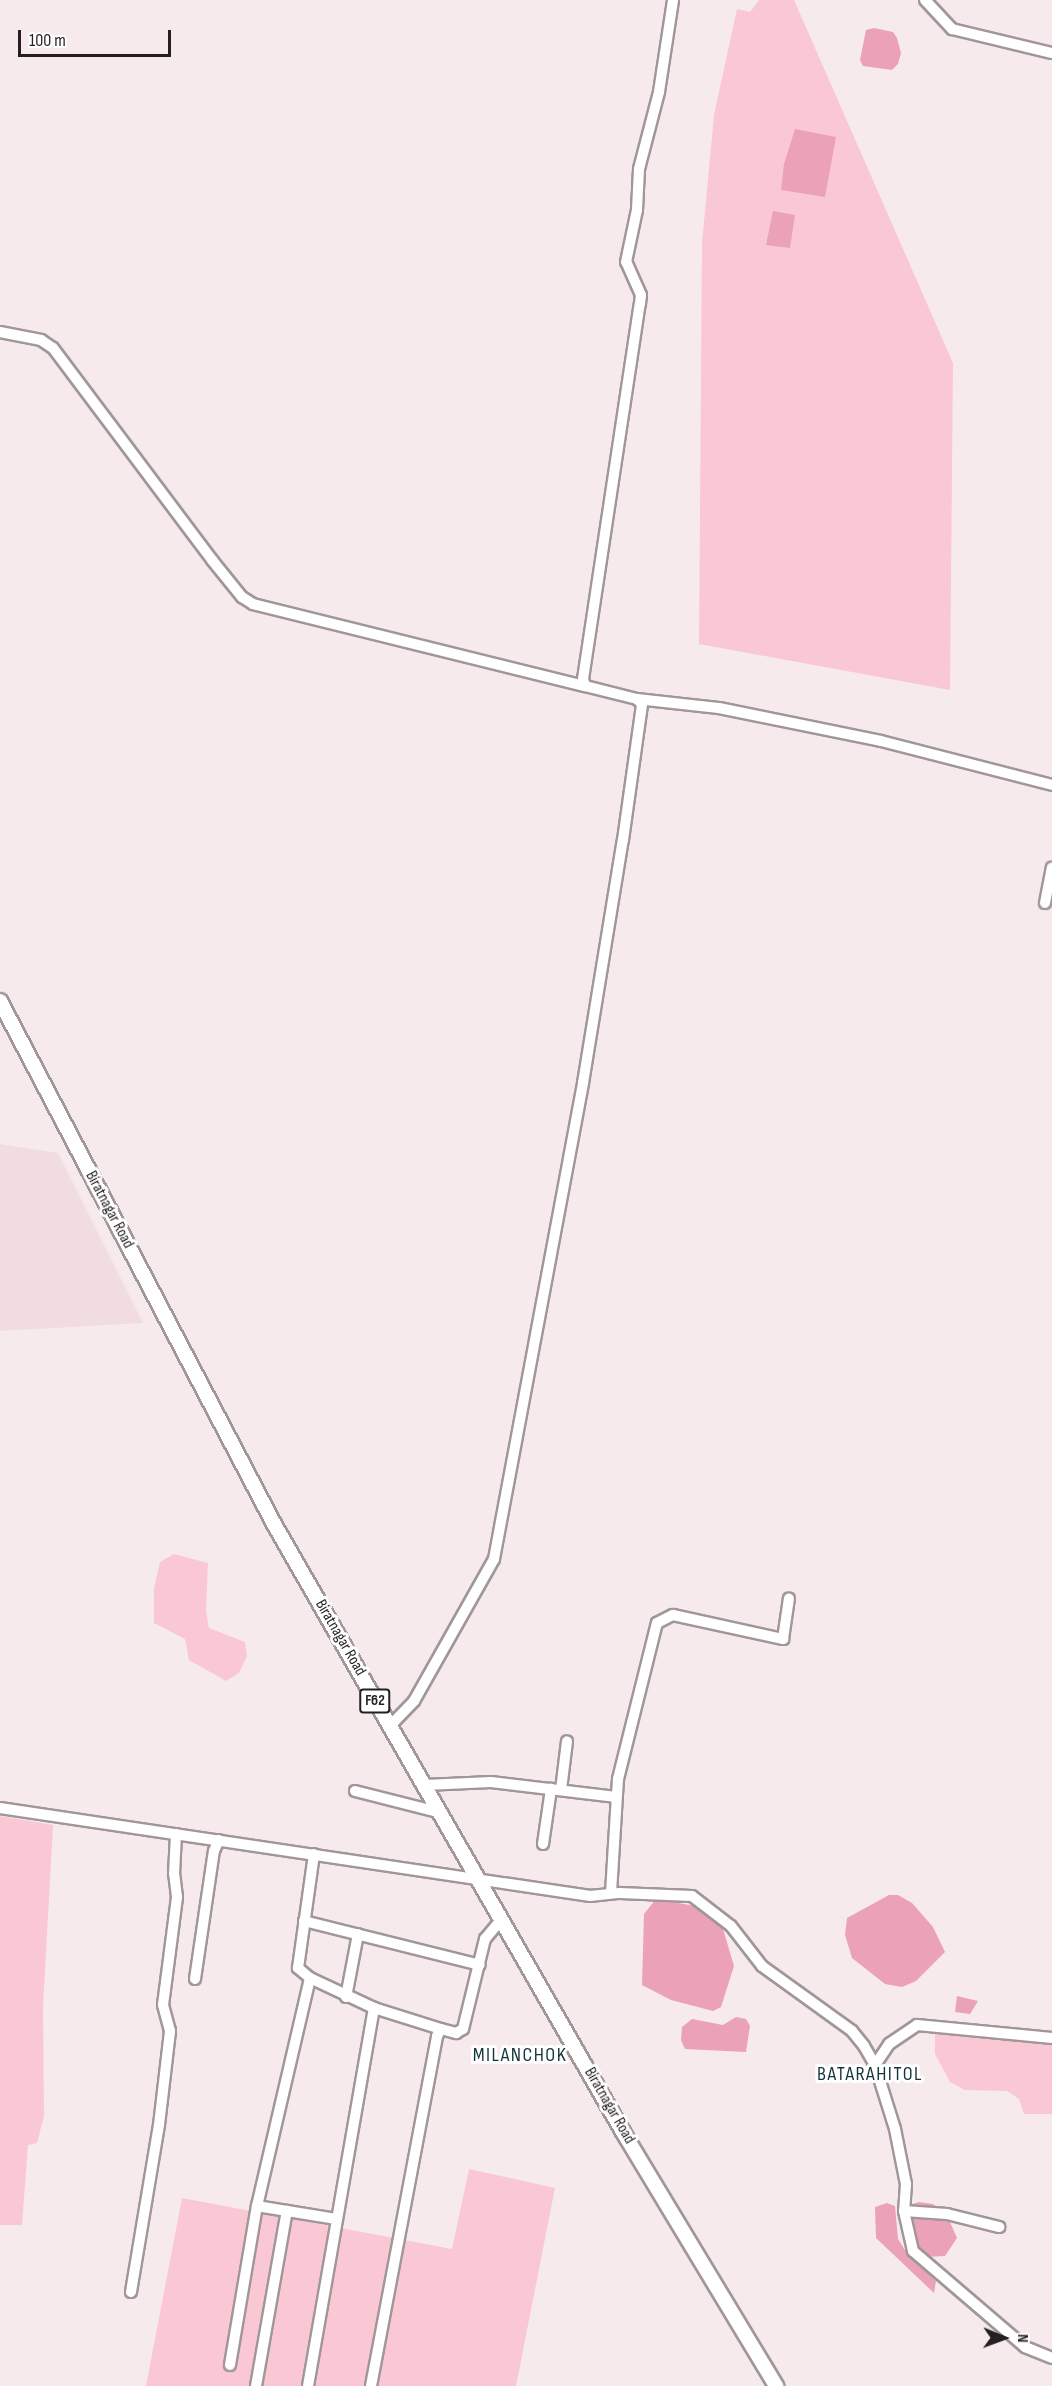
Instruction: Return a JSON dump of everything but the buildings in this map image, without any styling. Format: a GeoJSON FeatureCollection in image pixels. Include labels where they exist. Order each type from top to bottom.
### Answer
{"type":"FeatureCollection","features":[{"type":"Feature","properties":{"kind":"main road","name":"Biratnagar Road"},"geometry":{"type":"LineString","coordinates":[[0,1001],[3,1020],[274,1524],[776,2386]]}},
{"type":"Feature","properties":{"kind":"street"},"geometry":{"type":"LineString","coordinates":[[585,686],[584,662],[640,304],[640,295],[626,262],[637,210],[639,169],[657,100],[673,0]]}},
{"type":"Feature","properties":{"kind":"street"},"geometry":{"type":"LineString","coordinates":[[925,0],[952,29],[1052,53]]}},
{"type":"Feature","properties":{"kind":"street"},"geometry":{"type":"LineString","coordinates":[[0,332],[41,340],[53,348],[212,560],[242,597],[253,604],[637,699],[719,708],[881,741],[1052,785]]}},
{"type":"Feature","properties":{"kind":"street"},"geometry":{"type":"LineString","coordinates":[[390,1726],[414,1701],[494,1559],[499,1539],[583,1083],[643,712],[637,699]]}},
{"type":"Feature","properties":{"kind":"street"},"geometry":{"type":"LineString","coordinates":[[1045,903],[1052,868]]}},
{"type":"Feature","properties":{"kind":"street"},"geometry":{"type":"LineString","coordinates":[[611,1893],[616,1797],[657,1623],[673,1615],[783,1639],[789,1598]]}},
{"type":"Feature","properties":{"kind":"street"},"geometry":{"type":"LineString","coordinates":[[543,1845],[567,1742]]}},
{"type":"Feature","properties":{"kind":"street"},"geometry":{"type":"LineString","coordinates":[[425,1785],[491,1782],[616,1797]]}},
{"type":"Feature","properties":{"kind":"street"},"geometry":{"type":"LineString","coordinates":[[355,1791],[442,1813]]}},
{"type":"Feature","properties":{"kind":"street"},"geometry":{"type":"LineString","coordinates":[[0,1808],[590,1896],[611,1893],[692,1896],[731,1926],[748,1951],[780,1982],[852,2031],[875,2065],[890,2111],[906,2184],[904,2211],[913,2251],[1026,2347],[1052,2358]]}},
{"type":"Feature","properties":{"kind":"street"},"geometry":{"type":"LineString","coordinates":[[131,2292],[159,2125],[170,2031],[164,2005],[177,1897],[174,1874],[176,1834]]}},
{"type":"Feature","properties":{"kind":"street"},"geometry":{"type":"LineString","coordinates":[[195,1979],[214,1851],[219,1840]]}},
{"type":"Feature","properties":{"kind":"street"},"geometry":{"type":"LineString","coordinates":[[314,1854],[298,1968],[310,1978],[346,1997],[374,2008],[456,2033],[463,2029],[485,1939],[502,1919]]}},
{"type":"Feature","properties":{"kind":"street"},"geometry":{"type":"LineString","coordinates":[[304,1921],[480,1965]]}},
{"type":"Feature","properties":{"kind":"street"},"geometry":{"type":"LineString","coordinates":[[346,1997],[358,1934]]}},
{"type":"Feature","properties":{"kind":"street"},"geometry":{"type":"LineString","coordinates":[[230,2365],[257,2206],[310,1978]]}},
{"type":"Feature","properties":{"kind":"street"},"geometry":{"type":"LineString","coordinates":[[308,2386],[374,2008]]}},
{"type":"Feature","properties":{"kind":"street"},"geometry":{"type":"LineString","coordinates":[[875,2065],[889,2044],[917,2025],[1052,2038]]}},
{"type":"Feature","properties":{"kind":"street"},"geometry":{"type":"LineString","coordinates":[[371,2386],[433,2056],[441,2029]]}},
{"type":"Feature","properties":{"kind":"street"},"geometry":{"type":"LineString","coordinates":[[257,2206],[336,2219]]}},
{"type":"Feature","properties":{"kind":"street"},"geometry":{"type":"LineString","coordinates":[[256,2386],[287,2211]]}},
{"type":"Feature","properties":{"kind":"street"},"geometry":{"type":"LineString","coordinates":[[904,2211],[947,2214],[999,2227]]}},
{"type":"Feature","properties":{"kind":"shaded area"},"geometry":{"type":"Polygon","coordinates":[[[759,0],[794,0],[953,363],[950,690],[699,644],[702,243],[714,115],[737,9],[750,12],[759,0]]]}},
{"type":"Feature","properties":{"kind":"shaded area"},"geometry":{"type":"Polygon","coordinates":[[[874,28],[893,32],[897,38],[901,53],[898,64],[892,70],[863,66],[860,60],[866,30],[874,28]]]}},
{"type":"Feature","properties":{"kind":"shaded area"},"geometry":{"type":"Polygon","coordinates":[[[795,129],[836,137],[825,197],[781,190],[784,164],[795,129]]]}},
{"type":"Feature","properties":{"kind":"shaded area"},"geometry":{"type":"Polygon","coordinates":[[[773,211],[795,215],[790,248],[766,245],[773,211]]]}},
{"type":"Feature","properties":{"kind":"shaded area"},"geometry":{"type":"Polygon","coordinates":[[[0,1144],[58,1153],[143,1323],[0,1331],[0,1144]]]}},
{"type":"Feature","properties":{"kind":"shaded area"},"geometry":{"type":"Polygon","coordinates":[[[174,1554],[208,1563],[206,1611],[209,1628],[245,1642],[247,1656],[239,1673],[226,1681],[189,1660],[185,1639],[154,1623],[154,1588],[160,1562],[174,1554]]]}},
{"type":"Feature","properties":{"kind":"shaded area"},"geometry":{"type":"Polygon","coordinates":[[[0,1816],[53,1825],[43,2007],[44,2116],[37,2143],[28,2145],[22,2225],[0,2225],[0,1816]]]}},
{"type":"Feature","properties":{"kind":"shaded area"},"geometry":{"type":"Polygon","coordinates":[[[889,1895],[898,1895],[912,1903],[933,1927],[945,1952],[916,1981],[902,1987],[885,1984],[852,1958],[845,1935],[847,1918],[889,1895]]]}},
{"type":"Feature","properties":{"kind":"shaded area"},"geometry":{"type":"Polygon","coordinates":[[[656,1899],[695,1906],[710,1914],[723,1929],[734,1966],[721,2007],[713,2011],[671,2000],[642,1985],[644,1914],[656,1899]]]}},
{"type":"Feature","properties":{"kind":"shaded area"},"geometry":{"type":"Polygon","coordinates":[[[957,1996],[978,2001],[970,2014],[955,2012],[957,1996]]]}},
{"type":"Feature","properties":{"kind":"shaded area"},"geometry":{"type":"Polygon","coordinates":[[[736,2017],[746,2019],[750,2026],[746,2052],[685,2049],[681,2040],[682,2027],[692,2019],[723,2025],[736,2017]]]}},
{"type":"Feature","properties":{"kind":"shaded area"},"geometry":{"type":"Polygon","coordinates":[[[935,2032],[1052,2044],[1052,2114],[1024,2114],[1019,2099],[1007,2091],[965,2090],[950,2082],[935,2054],[935,2032]]]}},
{"type":"Feature","properties":{"kind":"shaded area"},"geometry":{"type":"Polygon","coordinates":[[[469,2169],[555,2188],[516,2386],[146,2386],[182,2198],[452,2249],[469,2169]]]}},
{"type":"Feature","properties":{"kind":"shaded area"},"geometry":{"type":"Polygon","coordinates":[[[919,2202],[933,2204],[946,2213],[957,2238],[945,2256],[925,2257],[917,2248],[907,2215],[910,2205],[919,2202]]]}},
{"type":"Feature","properties":{"kind":"shaded area"},"geometry":{"type":"Polygon","coordinates":[[[887,2203],[895,2206],[898,2239],[905,2250],[936,2281],[934,2293],[876,2238],[875,2207],[887,2203]]]}},
{"type":"Feature","properties":{"kind":"district","name":"MILANCHOK"},"geometry":{"type":"Point","coordinates":[520,2055]}},
{"type":"Feature","properties":{"kind":"district","name":"BATARAHITOL"},"geometry":{"type":"Point","coordinates":[870,2074]}}]}
